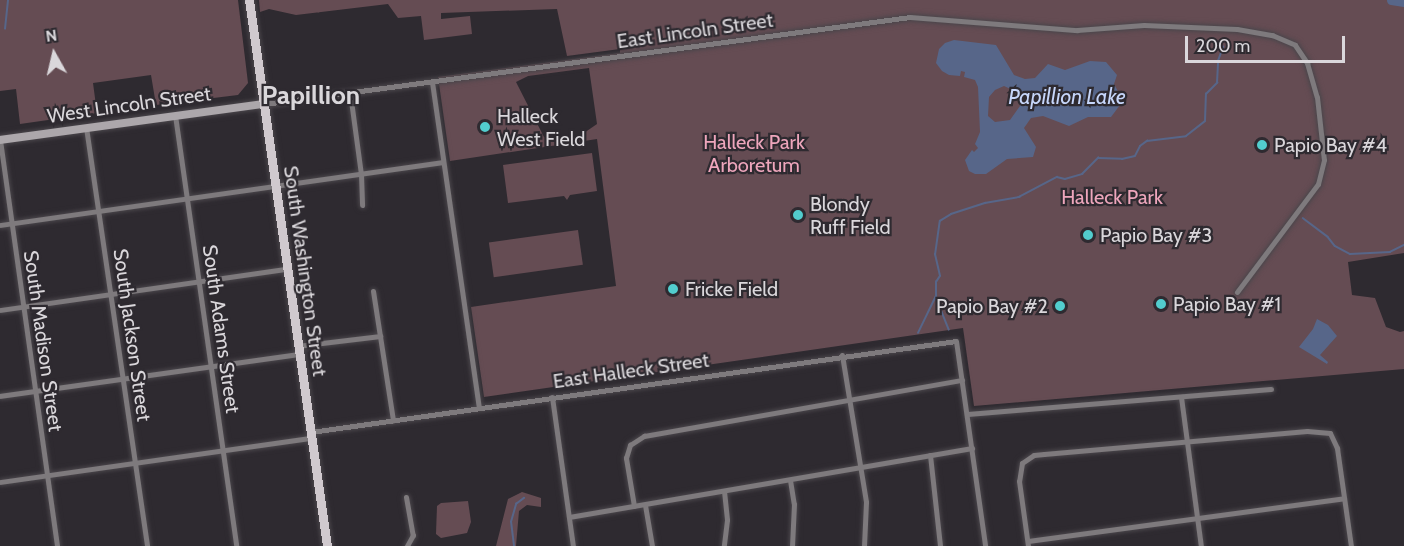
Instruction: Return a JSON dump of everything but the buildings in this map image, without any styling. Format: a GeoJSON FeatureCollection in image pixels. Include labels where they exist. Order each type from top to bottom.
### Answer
{"type":"FeatureCollection","features":[{"type":"Feature","properties":{"kind":"main road","name":"South Washington Street"},"geometry":{"type":"LineString","coordinates":[[249,2],[327,546]]}},
{"type":"Feature","properties":{"kind":"street","name":"East Lincoln Street"},"geometry":{"type":"LineString","coordinates":[[264,104],[910,17],[1077,30],[1144,25],[1240,30],[1284,39],[1301,51],[1313,77],[1320,116],[1324,160],[1318,184],[1237,292]]}},
{"type":"Feature","properties":{"kind":"street"},"geometry":{"type":"LineString","coordinates":[[432,82],[479,408]]}},
{"type":"Feature","properties":{"kind":"street"},"geometry":{"type":"LineString","coordinates":[[350,93],[361,174],[362,205]]}},
{"type":"Feature","properties":{"kind":"street","name":"West Lincoln Street"},"geometry":{"type":"LineString","coordinates":[[0,140],[264,104]]}},
{"type":"Feature","properties":{"kind":"street","name":"South Adams Street"},"geometry":{"type":"LineString","coordinates":[[175,115],[236,546]]}},
{"type":"Feature","properties":{"kind":"street","name":"South Jackson Street"},"geometry":{"type":"LineString","coordinates":[[86,128],[147,546]]}},
{"type":"Feature","properties":{"kind":"street","name":"South Madison Street"},"geometry":{"type":"LineString","coordinates":[[0,140],[57,546]]}},
{"type":"Feature","properties":{"kind":"street"},"geometry":{"type":"LineString","coordinates":[[0,225],[443,162]]}},
{"type":"Feature","properties":{"kind":"street"},"geometry":{"type":"LineString","coordinates":[[0,310],[286,268]]}},
{"type":"Feature","properties":{"kind":"street"},"geometry":{"type":"LineString","coordinates":[[373,291],[393,420]]}},
{"type":"Feature","properties":{"kind":"street"},"geometry":{"type":"LineString","coordinates":[[0,396],[211,366],[380,336]]}},
{"type":"Feature","properties":{"kind":"street","name":"East Halleck Street"},"geometry":{"type":"LineString","coordinates":[[0,482],[223,450],[393,420],[956,340],[962,380]]}},
{"type":"Feature","properties":{"kind":"street"},"geometry":{"type":"LineString","coordinates":[[842,355],[862,467],[866,502],[864,546]]}},
{"type":"Feature","properties":{"kind":"street"},"geometry":{"type":"LineString","coordinates":[[634,507],[626,458],[630,445],[644,436],[962,380],[985,546]]}},
{"type":"Feature","properties":{"kind":"street"},"geometry":{"type":"LineString","coordinates":[[967,414],[1271,389]]}},
{"type":"Feature","properties":{"kind":"street"},"geometry":{"type":"LineString","coordinates":[[552,397],[573,546]]}},
{"type":"Feature","properties":{"kind":"street"},"geometry":{"type":"LineString","coordinates":[[1181,397],[1201,546]]}},
{"type":"Feature","properties":{"kind":"street"},"geometry":{"type":"LineString","coordinates":[[1344,498],[1028,544],[1019,481],[1019,461],[1044,454],[1316,430],[1330,432],[1337,448],[1351,546]]}},
{"type":"Feature","properties":{"kind":"street"},"geometry":{"type":"LineString","coordinates":[[569,517],[972,448]]}},
{"type":"Feature","properties":{"kind":"street"},"geometry":{"type":"LineString","coordinates":[[930,455],[940,546]]}},
{"type":"Feature","properties":{"kind":"street"},"geometry":{"type":"LineString","coordinates":[[790,480],[794,504],[792,546]]}},
{"type":"Feature","properties":{"kind":"street"},"geometry":{"type":"LineString","coordinates":[[724,491],[728,520],[724,546]]}},
{"type":"Feature","properties":{"kind":"street"},"geometry":{"type":"LineString","coordinates":[[406,497],[412,529],[407,546]]}},
{"type":"Feature","properties":{"kind":"street"},"geometry":{"type":"LineString","coordinates":[[645,505],[652,546]]}},
{"type":"Feature","properties":{"kind":"green space"},"geometry":{"type":"Polygon","coordinates":[[[0,0],[238,0],[248,83],[238,95],[156,105],[151,75],[93,83],[97,113],[20,124],[16,89],[0,91],[0,0]]]}},
{"type":"Feature","properties":{"kind":"green space","name":"Halleck Park"},"geometry":{"type":"Polygon","coordinates":[[[259,0],[1404,0],[1404,253],[1348,262],[1352,295],[1375,298],[1386,327],[1400,332],[1404,331],[1404,369],[974,406],[963,328],[484,397],[471,307],[616,286],[597,139],[571,143],[565,147],[558,145],[450,161],[438,77],[620,53],[620,49],[567,56],[557,9],[441,13],[441,19],[470,16],[472,34],[424,40],[421,16],[398,18],[388,4],[296,15],[269,9],[260,12],[259,0]],[[589,68],[528,76],[516,82],[544,137],[565,146],[597,124],[589,68]]]}},
{"type":"Feature","properties":{"kind":"green space"},"geometry":{"type":"Polygon","coordinates":[[[592,153],[597,191],[570,195],[567,200],[564,196],[508,203],[503,165],[592,153]]]}},
{"type":"Feature","properties":{"kind":"green space"},"geometry":{"type":"Polygon","coordinates":[[[578,230],[583,265],[494,277],[489,243],[578,230]]]}},
{"type":"Feature","properties":{"kind":"green space"},"geometry":{"type":"Polygon","coordinates":[[[522,492],[541,498],[541,507],[527,505],[519,511],[516,546],[496,546],[508,499],[522,492]]]}},
{"type":"Feature","properties":{"kind":"green space"},"geometry":{"type":"Polygon","coordinates":[[[468,501],[471,522],[467,533],[441,538],[436,534],[437,506],[441,503],[468,501]]]}},
{"type":"Feature","properties":{"kind":"water","name":"Papillion Lake"},"geometry":{"type":"Polygon","coordinates":[[[954,40],[996,45],[1014,75],[1025,79],[1035,78],[1048,64],[1065,70],[1090,61],[1106,62],[1117,75],[1114,84],[1121,97],[1120,105],[1111,117],[1088,117],[1069,126],[1043,116],[1031,118],[1024,128],[1036,147],[1033,157],[1007,159],[986,174],[975,174],[969,171],[965,160],[972,150],[974,152],[978,148],[975,144],[980,132],[978,87],[975,80],[964,77],[965,72],[961,71],[960,76],[949,75],[942,71],[936,63],[939,49],[945,43],[954,40]],[[1004,86],[995,90],[989,97],[988,116],[995,122],[1010,120],[1020,106],[1017,92],[1004,86]]]}},
{"type":"Feature","properties":{"kind":"water"},"geometry":{"type":"Polygon","coordinates":[[[1317,319],[1328,325],[1337,336],[1320,355],[1328,362],[1327,364],[1299,347],[1313,329],[1317,319]]]}},
{"type":"Feature","properties":{"kind":"waterway"},"geometry":{"type":"LineString","coordinates":[[5,29],[8,0]]}},
{"type":"Feature","properties":{"kind":"waterway"},"geometry":{"type":"LineString","coordinates":[[1391,0],[1404,2]]}},
{"type":"Feature","properties":{"kind":"waterway"},"geometry":{"type":"LineString","coordinates":[[918,333],[936,296],[936,282],[940,276],[935,255],[940,221],[951,214],[985,203],[1019,197],[1057,177],[1065,179],[1082,174],[1098,158],[1122,159],[1135,156],[1140,146],[1147,141],[1186,136],[1205,121],[1206,94],[1217,83],[1218,61],[1223,47]]}},
{"type":"Feature","properties":{"kind":"waterway"},"geometry":{"type":"LineString","coordinates":[[1303,218],[1328,237],[1335,246],[1350,254],[1390,252],[1404,245]]}},
{"type":"Feature","properties":{"kind":"waterway"},"geometry":{"type":"LineString","coordinates":[[936,297],[949,329]]}},
{"type":"Feature","properties":{"kind":"waterway"},"geometry":{"type":"LineString","coordinates":[[514,546],[511,522],[516,504],[524,498]]}},
{"type":"Feature","properties":{"kind":"place","name":"Halleck West Field"},"geometry":{"type":"Point","coordinates":[485,127]}},
{"type":"Feature","properties":{"kind":"place","name":"Papio Bay #4"},"geometry":{"type":"Point","coordinates":[1262,145]}},
{"type":"Feature","properties":{"kind":"place","name":"Blondy Ruff Field"},"geometry":{"type":"Point","coordinates":[798,215]}},
{"type":"Feature","properties":{"kind":"place","name":"Papio Bay #3"},"geometry":{"type":"Point","coordinates":[1088,235]}},
{"type":"Feature","properties":{"kind":"place","name":"Fricke Field"},"geometry":{"type":"Point","coordinates":[673,289]}},
{"type":"Feature","properties":{"kind":"place","name":"Papio Bay #1"},"geometry":{"type":"Point","coordinates":[1161,304]}},
{"type":"Feature","properties":{"kind":"place","name":"Papio Bay #2"},"geometry":{"type":"Point","coordinates":[1060,306]}},
{"type":"Feature","properties":{"kind":"district","name":"Papillion"},"geometry":{"type":"Point","coordinates":[311,96]}},
{"type":"Feature","properties":{"kind":"park label","name":"Halleck Park Arboretum"},"geometry":{"type":"Point","coordinates":[754,154]}}]}
